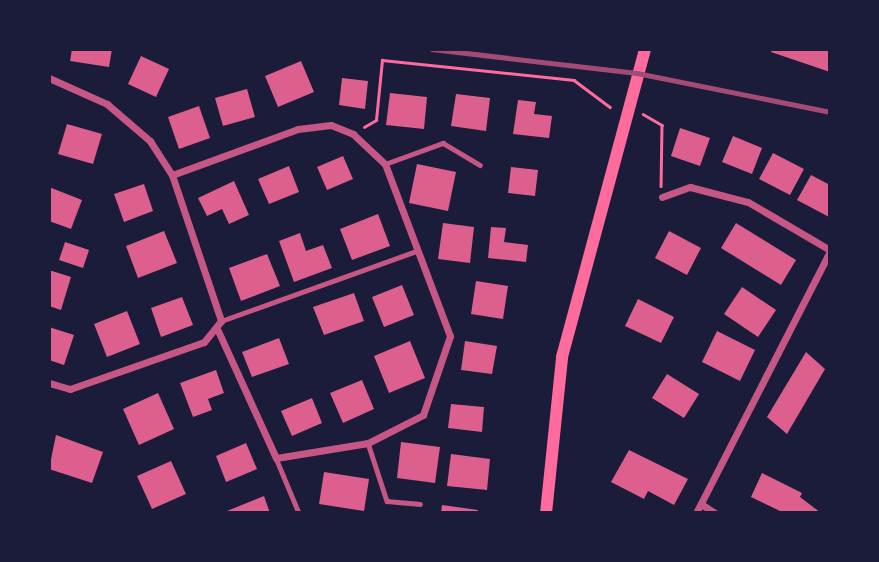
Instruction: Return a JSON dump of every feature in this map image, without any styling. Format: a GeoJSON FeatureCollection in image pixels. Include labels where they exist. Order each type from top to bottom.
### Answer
{"type":"FeatureCollection","features":[{"type":"Feature","properties":{"kind":"main road"},"geometry":{"type":"LineString","coordinates":[[546,513],[562,357],[645,49]]}},
{"type":"Feature","properties":{"kind":"street"},"geometry":{"type":"LineString","coordinates":[[49,78],[107,104],[150,141],[172,175],[222,321],[218,331],[204,342],[70,389],[49,383]]}},
{"type":"Feature","properties":{"kind":"street"},"geometry":{"type":"LineString","coordinates":[[172,175],[298,129],[331,125],[353,134],[385,164],[450,335],[423,415],[368,443],[276,458],[218,331]]}},
{"type":"Feature","properties":{"kind":"street"},"geometry":{"type":"LineString","coordinates":[[662,197],[690,187],[748,202],[830,251],[696,513]]}},
{"type":"Feature","properties":{"kind":"street"},"geometry":{"type":"LineString","coordinates":[[701,504],[715,513]]}},
{"type":"Feature","properties":{"kind":"lane"},"geometry":{"type":"LineString","coordinates":[[385,164],[443,143],[480,165]]}},
{"type":"Feature","properties":{"kind":"lane"},"geometry":{"type":"LineString","coordinates":[[222,321],[418,251]]}},
{"type":"Feature","properties":{"kind":"lane"},"geometry":{"type":"LineString","coordinates":[[368,443],[387,501],[419,504]]}},
{"type":"Feature","properties":{"kind":"lane"},"geometry":{"type":"LineString","coordinates":[[276,458],[299,513]]}},
{"type":"Feature","properties":{"kind":"path"},"geometry":{"type":"LineString","coordinates":[[353,134],[376,120],[382,60],[573,80],[610,107]]}},
{"type":"Feature","properties":{"kind":"path"},"geometry":{"type":"LineString","coordinates":[[641,113],[662,125],[662,197]]}},
{"type":"Feature","properties":{"kind":"building"},"geometry":{"type":"Polygon","coordinates":[[[72,49],[112,49],[109,67],[70,61],[72,49]]]}},
{"type":"Feature","properties":{"kind":"building"},"geometry":{"type":"Polygon","coordinates":[[[772,49],[830,49],[830,72],[771,52],[772,49]]]}},
{"type":"Feature","properties":{"kind":"building"},"geometry":{"type":"Polygon","coordinates":[[[141,56],[169,69],[156,97],[128,84],[141,56]]]}},
{"type":"Feature","properties":{"kind":"building"},"geometry":{"type":"Polygon","coordinates":[[[301,61],[314,92],[278,107],[265,76],[301,61]]]}},
{"type":"Feature","properties":{"kind":"building"},"geometry":{"type":"Polygon","coordinates":[[[342,78],[368,81],[365,109],[339,105],[342,78]]]}},
{"type":"Feature","properties":{"kind":"building"},"geometry":{"type":"Polygon","coordinates":[[[247,89],[255,117],[223,126],[215,98],[247,89]]]}},
{"type":"Feature","properties":{"kind":"building"},"geometry":{"type":"Polygon","coordinates":[[[390,93],[427,97],[424,129],[386,125],[390,93]]]}},
{"type":"Feature","properties":{"kind":"building"},"geometry":{"type":"Polygon","coordinates":[[[456,94],[490,98],[486,131],[451,126],[456,94]]]}},
{"type":"Feature","properties":{"kind":"building"},"geometry":{"type":"Polygon","coordinates":[[[518,100],[536,102],[534,114],[552,116],[549,138],[513,134],[518,100]]]}},
{"type":"Feature","properties":{"kind":"building"},"geometry":{"type":"Polygon","coordinates":[[[199,106],[210,138],[179,149],[168,117],[199,106]]]}},
{"type":"Feature","properties":{"kind":"building"},"geometry":{"type":"Polygon","coordinates":[[[67,124],[102,134],[93,164],[58,154],[67,124]]]}},
{"type":"Feature","properties":{"kind":"building"},"geometry":{"type":"Polygon","coordinates":[[[680,128],[710,138],[700,166],[671,156],[680,128]]]}},
{"type":"Feature","properties":{"kind":"building"},"geometry":{"type":"Polygon","coordinates":[[[733,136],[762,148],[752,174],[722,162],[733,136]]]}},
{"type":"Feature","properties":{"kind":"building"},"geometry":{"type":"Polygon","coordinates":[[[773,153],[804,169],[790,195],[759,179],[773,153]]]}},
{"type":"Feature","properties":{"kind":"building"},"geometry":{"type":"Polygon","coordinates":[[[343,156],[353,179],[327,190],[317,167],[343,156]]]}},
{"type":"Feature","properties":{"kind":"building"},"geometry":{"type":"Polygon","coordinates":[[[417,164],[456,172],[448,211],[409,203],[417,164]]]}},
{"type":"Feature","properties":{"kind":"building"},"geometry":{"type":"Polygon","coordinates":[[[289,166],[299,192],[269,204],[258,179],[289,166]]]}},
{"type":"Feature","properties":{"kind":"building"},"geometry":{"type":"Polygon","coordinates":[[[511,167],[538,170],[535,196],[508,193],[511,167]]]}},
{"type":"Feature","properties":{"kind":"building"},"geometry":{"type":"Polygon","coordinates":[[[811,175],[830,185],[829,217],[797,200],[811,175]]]}},
{"type":"Feature","properties":{"kind":"building"},"geometry":{"type":"Polygon","coordinates":[[[234,181],[249,215],[229,224],[222,209],[207,216],[198,198],[234,181]]]}},
{"type":"Feature","properties":{"kind":"building"},"geometry":{"type":"Polygon","coordinates":[[[144,184],[153,211],[124,222],[114,194],[144,184]]]}},
{"type":"Feature","properties":{"kind":"building"},"geometry":{"type":"Polygon","coordinates":[[[49,187],[82,200],[71,229],[49,221],[49,187]]]}},
{"type":"Feature","properties":{"kind":"building"},"geometry":{"type":"Polygon","coordinates":[[[378,214],[390,246],[352,260],[340,229],[378,214]]]}},
{"type":"Feature","properties":{"kind":"building"},"geometry":{"type":"Polygon","coordinates":[[[443,223],[474,227],[470,263],[438,259],[443,223]]]}},
{"type":"Feature","properties":{"kind":"building"},"geometry":{"type":"Polygon","coordinates":[[[736,223],[796,260],[781,285],[721,248],[736,223]]]}},
{"type":"Feature","properties":{"kind":"building"},"geometry":{"type":"Polygon","coordinates":[[[491,227],[506,228],[504,242],[528,245],[526,262],[488,258],[491,227]]]}},
{"type":"Feature","properties":{"kind":"building"},"geometry":{"type":"Polygon","coordinates":[[[164,231],[177,263],[138,278],[126,246],[164,231]]]}},
{"type":"Feature","properties":{"kind":"building"},"geometry":{"type":"Polygon","coordinates":[[[669,231],[701,248],[687,275],[655,258],[669,231]]]}},
{"type":"Feature","properties":{"kind":"building"},"geometry":{"type":"Polygon","coordinates":[[[300,233],[306,251],[323,245],[332,268],[294,282],[279,241],[300,233]]]}},
{"type":"Feature","properties":{"kind":"building"},"geometry":{"type":"Polygon","coordinates":[[[65,242],[89,250],[83,268],[59,260],[65,242]]]}},
{"type":"Feature","properties":{"kind":"building"},"geometry":{"type":"Polygon","coordinates":[[[267,254],[280,286],[241,301],[229,268],[267,254]]]}},
{"type":"Feature","properties":{"kind":"building"},"geometry":{"type":"Polygon","coordinates":[[[49,270],[71,277],[61,310],[49,306],[49,270]]]}},
{"type":"Feature","properties":{"kind":"building"},"geometry":{"type":"Polygon","coordinates":[[[476,281],[508,286],[503,319],[471,314],[476,281]]]}},
{"type":"Feature","properties":{"kind":"building"},"geometry":{"type":"Polygon","coordinates":[[[402,285],[414,315],[384,327],[372,297],[402,285]]]}},
{"type":"Feature","properties":{"kind":"building"},"geometry":{"type":"Polygon","coordinates":[[[742,287],[776,310],[758,337],[724,314],[742,287]]]}},
{"type":"Feature","properties":{"kind":"building"},"geometry":{"type":"Polygon","coordinates":[[[354,293],[364,321],[324,335],[313,307],[354,293]]]}},
{"type":"Feature","properties":{"kind":"building"},"geometry":{"type":"Polygon","coordinates":[[[182,297],[193,325],[161,337],[151,308],[182,297]]]}},
{"type":"Feature","properties":{"kind":"building"},"geometry":{"type":"Polygon","coordinates":[[[638,299],[674,317],[661,343],[625,326],[638,299]]]}},
{"type":"Feature","properties":{"kind":"building"},"geometry":{"type":"Polygon","coordinates":[[[127,311],[140,344],[107,357],[94,324],[127,311]]]}},
{"type":"Feature","properties":{"kind":"building"},"geometry":{"type":"Polygon","coordinates":[[[49,327],[74,335],[64,365],[49,360],[49,327]]]}},
{"type":"Feature","properties":{"kind":"building"},"geometry":{"type":"Polygon","coordinates":[[[717,331],[755,350],[740,381],[702,362],[717,331]]]}},
{"type":"Feature","properties":{"kind":"building"},"geometry":{"type":"Polygon","coordinates":[[[279,338],[289,364],[252,377],[242,352],[279,338]]]}},
{"type":"Feature","properties":{"kind":"building"},"geometry":{"type":"Polygon","coordinates":[[[410,341],[425,378],[389,393],[374,356],[410,341]]]}},
{"type":"Feature","properties":{"kind":"building"},"geometry":{"type":"Polygon","coordinates":[[[465,341],[497,346],[492,374],[461,370],[465,341]]]}},
{"type":"Feature","properties":{"kind":"building"},"geometry":{"type":"Polygon","coordinates":[[[806,352],[825,369],[787,434],[767,417],[806,352]]]}},
{"type":"Feature","properties":{"kind":"building"},"geometry":{"type":"Polygon","coordinates":[[[216,370],[224,393],[208,399],[212,410],[193,417],[180,383],[216,370]]]}},
{"type":"Feature","properties":{"kind":"building"},"geometry":{"type":"Polygon","coordinates":[[[667,374],[699,394],[684,418],[652,398],[667,374]]]}},
{"type":"Feature","properties":{"kind":"building"},"geometry":{"type":"Polygon","coordinates":[[[362,380],[374,409],[343,423],[330,393],[362,380]]]}},
{"type":"Feature","properties":{"kind":"building"},"geometry":{"type":"Polygon","coordinates":[[[158,393],[174,429],[139,445],[123,409],[158,393]]]}},
{"type":"Feature","properties":{"kind":"building"},"geometry":{"type":"Polygon","coordinates":[[[312,398],[322,423],[292,436],[281,411],[312,398]]]}},
{"type":"Feature","properties":{"kind":"building"},"geometry":{"type":"Polygon","coordinates":[[[451,404],[484,407],[482,432],[448,428],[451,404]]]}},
{"type":"Feature","properties":{"kind":"building"},"geometry":{"type":"Polygon","coordinates":[[[56,435],[103,452],[92,483],[49,469],[56,435]]]}},
{"type":"Feature","properties":{"kind":"building"},"geometry":{"type":"Polygon","coordinates":[[[401,442],[440,447],[435,483],[397,478],[401,442]]]}},
{"type":"Feature","properties":{"kind":"building"},"geometry":{"type":"Polygon","coordinates":[[[246,443],[257,469],[226,482],[216,456],[246,443]]]}},
{"type":"Feature","properties":{"kind":"building"},"geometry":{"type":"Polygon","coordinates":[[[629,450],[688,479],[674,505],[648,491],[644,499],[611,482],[629,450]]]}},
{"type":"Feature","properties":{"kind":"building"},"geometry":{"type":"Polygon","coordinates":[[[451,454],[490,459],[487,490],[447,486],[451,454]]]}},
{"type":"Feature","properties":{"kind":"building"},"geometry":{"type":"Polygon","coordinates":[[[171,461],[186,494],[152,509],[137,476],[171,461]]]}},
{"type":"Feature","properties":{"kind":"building"},"geometry":{"type":"Polygon","coordinates":[[[324,472],[369,479],[364,511],[319,504],[324,472]]]}},
{"type":"Feature","properties":{"kind":"building"},"geometry":{"type":"Polygon","coordinates":[[[762,473],[802,493],[800,497],[821,513],[784,513],[751,497],[762,473]]]}},
{"type":"Feature","properties":{"kind":"building"},"geometry":{"type":"Polygon","coordinates":[[[264,496],[270,513],[222,513],[264,496]]]}},
{"type":"Feature","properties":{"kind":"building"},"geometry":{"type":"Polygon","coordinates":[[[442,505],[478,510],[477,513],[441,513],[442,505]]]}},
{"type":"Feature","properties":{"kind":"railway"},"geometry":{"type":"LineString","coordinates":[[432,49],[637,73],[830,112]]}}]}
